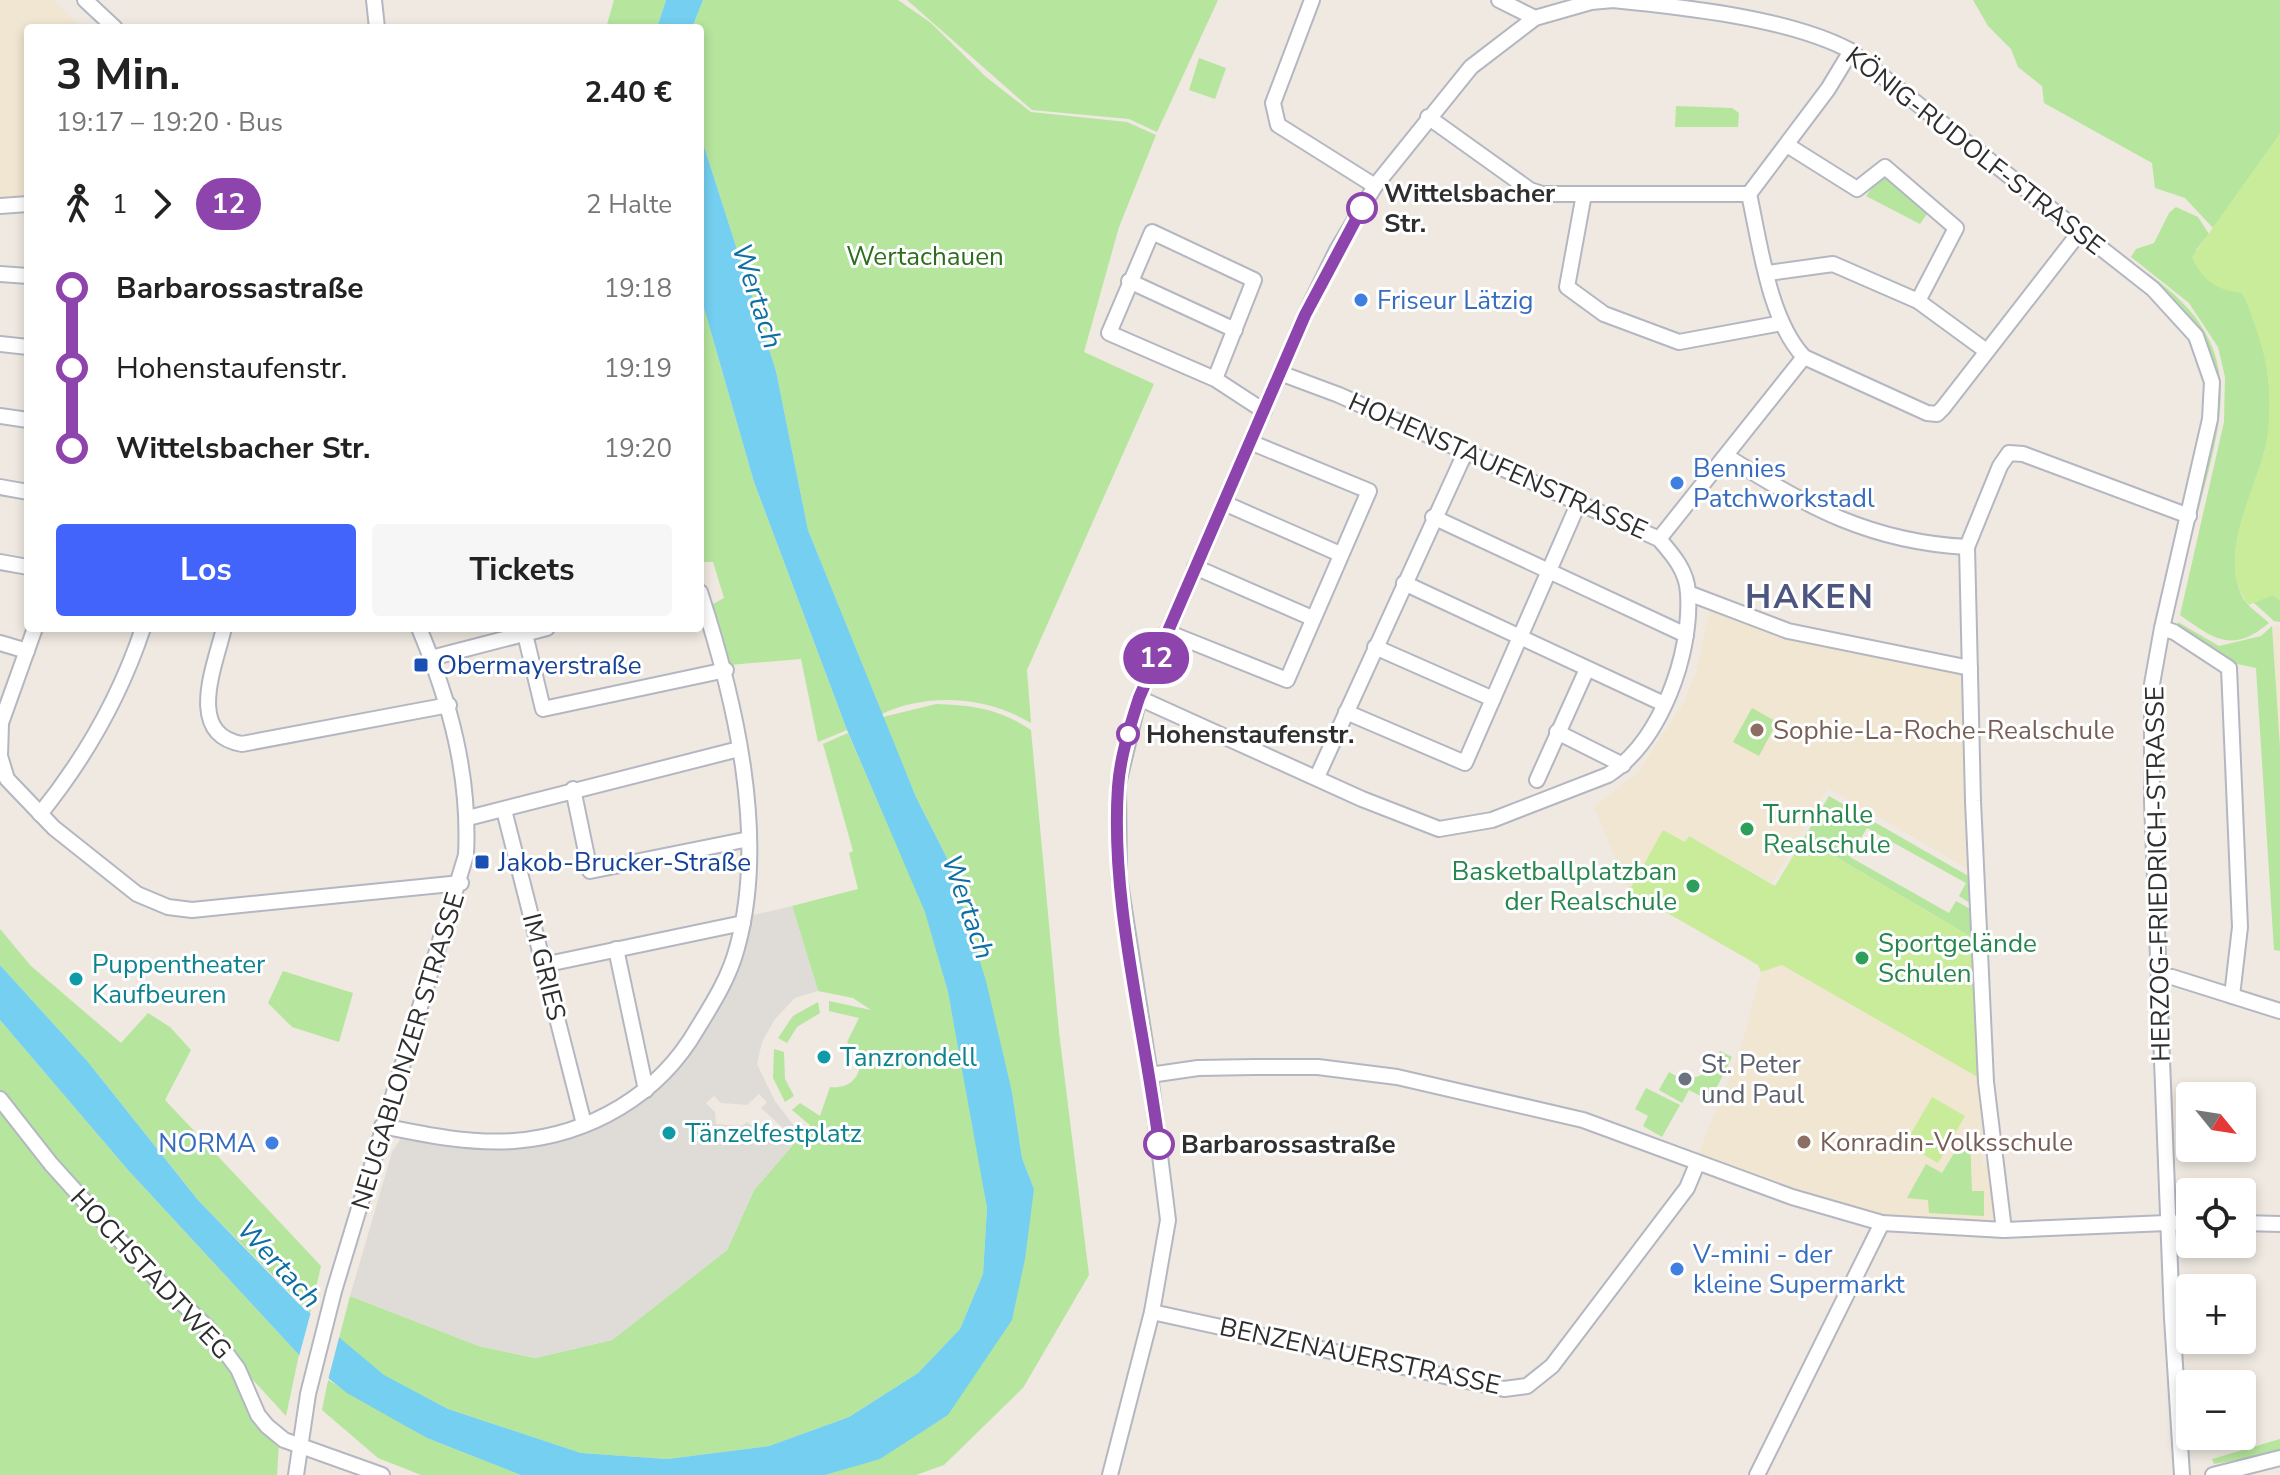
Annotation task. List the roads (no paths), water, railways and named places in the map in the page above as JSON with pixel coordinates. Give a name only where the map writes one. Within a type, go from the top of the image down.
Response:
[{"type":"street","points":[[85,0],[111,24]]},
{"type":"street","points":[[374,0],[377,24]]},
{"type":"street","points":[[1312,0],[1273,103],[1273,116],[1278,125],[1375,186]]},
{"type":"street","points":[[1499,0],[1535,18]]},
{"type":"street","name":"KÖNIG-RUDOLF-STRASSE","points":[[1110,1475],[1152,1312],[1168,1220],[1150,1075],[1119,877],[1117,827],[1120,773],[1139,698],[1331,262],[1375,186],[1471,67],[1535,18],[1591,2],[1613,0],[1788,26],[1820,35],[1851,51],[1893,81],[2079,233],[2153,289],[2196,336],[2212,382],[2210,419],[2189,516]]},
{"type":"street","points":[[1749,194],[1787,145],[1851,51]]},
{"type":"street","points":[[1428,117],[1530,190],[1584,194],[1749,194]]},
{"type":"street","points":[[1787,145],[1857,189],[1885,167],[1956,228],[1918,301]]},
{"type":"street","points":[[1584,194],[1567,287],[1594,309],[1679,342],[1782,323]]},
{"type":"street","points":[[1749,194],[1782,323],[1804,357],[1927,413],[1937,414],[2079,233]]},
{"type":"street","points":[[0,206],[24,204]]},
{"type":"street","points":[[1215,379],[1254,280],[1152,232],[1109,333],[1215,379],[1264,411]]},
{"type":"street","points":[[1768,273],[1833,264],[1918,301],[1985,350]]},
{"type":"street","points":[[1129,281],[1235,330]]},
{"type":"street","points":[[0,344],[24,347]]},
{"type":"street","points":[[1659,539],[1728,457],[1804,357]]},
{"type":"street","name":"HOHENSTAUFENSTRASSE","points":[[1139,698],[1439,829],[1492,820],[1584,787],[1623,765],[1644,741],[1664,704],[1686,635],[1688,593],[1679,563],[1659,539],[1339,395],[1280,373]]},
{"type":"street","points":[[0,416],[24,419]]},
{"type":"street","points":[[1167,632],[1287,680],[1369,491],[1250,442]]},
{"type":"street","points":[[1317,777],[1433,517],[1465,453]]},
{"type":"street","points":[[2004,1230],[1986,1082],[1967,547],[2000,466],[2009,453],[2023,454],[2189,516]]},
{"type":"street","points":[[1728,457],[1801,503],[1841,522],[1902,540],[1967,547]]},
{"type":"street","points":[[0,487],[24,491]]},
{"type":"street","points":[[1346,712],[1465,763],[1579,502]]},
{"type":"street","points":[[1224,503],[1340,554]]},
{"type":"street","name":"HERZOG-FRIEDRICH-STRASSE","points":[[2182,1475],[2152,783],[2152,684],[2189,516]]},
{"type":"street","points":[[1433,517],[1686,635]]},
{"type":"street","points":[[0,562],[24,566]]},
{"type":"street","points":[[1195,567],[1312,618]]},
{"type":"street","points":[[1404,583],[1664,704]]},
{"type":"street","points":[[1688,593],[1788,631],[1970,668]]},
{"type":"street","points":[[382,1126],[449,1140],[483,1141],[554,1135],[610,1114],[646,1090],[688,1046],[729,971],[743,923],[749,839],[726,670],[704,604]]},
{"type":"street","points":[[2162,628],[2229,668],[2240,927],[2232,996]]},
{"type":"street","points":[[34,632],[0,723],[0,756],[7,779],[90,859],[137,894],[168,907],[192,910],[461,883]]},
{"type":"street","points":[[40,814],[85,753],[114,703],[141,632]]},
{"type":"street","points":[[223,632],[206,701],[216,734],[226,741],[242,744],[449,705]]},
{"type":"street","name":"NEUGABLONZER STRASSE","points":[[296,1475],[308,1394],[334,1291],[382,1126],[461,883],[468,818],[463,768],[449,705],[421,632]]},
{"type":"street","points":[[431,658],[532,632]]},
{"type":"street","points":[[525,634],[543,709],[726,670]]},
{"type":"street","points":[[0,643],[27,651]]},
{"type":"street","points":[[1375,647],[1493,699]]},
{"type":"street","points":[[1537,780],[1587,669]]},
{"type":"street","points":[[1557,732],[1623,765]]},
{"type":"street","points":[[468,818],[739,749]]},
{"type":"street","points":[[573,789],[590,871],[749,839]]},
{"type":"street","name":"IM GRIES","points":[[504,810],[584,1124]]},
{"type":"street","points":[[543,965],[743,923]]},
{"type":"street","points":[[616,949],[646,1090]]},
{"type":"street","points":[[2161,977],[2172,977],[2280,1011]]},
{"type":"street","points":[[1150,1075],[1198,1068],[1292,1067],[1397,1077],[1553,1111],[1697,1164],[1882,1223],[2004,1230],[2176,1222]]},
{"type":"street","name":"HOCHSTADTWEG","points":[[0,1099],[51,1164],[143,1266],[207,1327],[238,1369],[258,1415],[267,1426],[279,1437],[382,1475]]},
{"type":"street","name":"BENZENAUERSTRASSE","points":[[1152,1312],[1504,1389],[1527,1386],[1552,1366],[1687,1188],[1697,1164]]},
{"type":"street","points":[[1757,1475],[1882,1223]]},
{"type":"street","points":[[2256,1223],[2280,1224]]},
{"type":"street","points":[[2213,1475],[2280,1458]]},
{"type":"water","points":[[666,0],[703,0],[694,24],[658,24]]},
{"type":"water","points":[[704,146],[776,371],[808,530],[916,797],[949,862],[986,981],[1012,1092],[1022,1158],[1034,1189],[1025,1259],[1012,1320],[948,1415],[880,1459],[825,1475],[521,1475],[427,1438],[347,1393],[299,1355],[128,1170],[0,1020],[0,965],[88,1062],[198,1200],[298,1303],[384,1375],[448,1409],[581,1453],[667,1459],[769,1446],[849,1417],[918,1373],[960,1329],[983,1274],[987,1208],[948,992],[925,912],[847,730],[754,482],[704,308]]},
{"type":"place","name":"Wittelsbacher Str.","points":[[1362,208]]},
{"type":"place","name":"Friseur Lätzig","points":[[1361,300]]},
{"type":"place","name":"Bennies Patchworkstadl","points":[[1677,483]]},
{"type":"place","name":"Obermayerstraße","points":[[421,665]]},
{"type":"place","name":"Sophie-La-Roche-Realschule","points":[[1757,730]]},
{"type":"place","name":"Hohenstaufenstr.","points":[[1128,734]]},
{"type":"place","name":"Turnhalle Realschule","points":[[1747,829]]},
{"type":"place","name":"Jakob-Brucker-Straße","points":[[482,862]]},
{"type":"place","name":"Basketballplatzban der Realschule","points":[[1693,886]]},
{"type":"place","name":"Sportgelände Schulen","points":[[1862,958]]},
{"type":"place","name":"Puppentheater Kaufbeuren","points":[[76,979]]},
{"type":"place","name":"Tanzrondell","points":[[824,1057]]},
{"type":"place","name":"St. Peter und Paul","points":[[1685,1079]]},
{"type":"place","name":"Tänzelfestplatz","points":[[669,1133]]},
{"type":"place","name":"Konradin-Volksschule","points":[[1804,1142]]},
{"type":"place","name":"NORMA","points":[[272,1143]]},
{"type":"place","name":"Barbarossastraße","points":[[1159,1144]]},
{"type":"place","name":"V-mini - der kleine Supermarkt","points":[[1677,1269]]},
{"type":"district","name":"HAKEN","points":[[1810,597]]},
{"type":"park label","name":"Wertachauen","points":[[925,256]]},
{"type":"water label","name":"Wertach","points":[[757,296]]},
{"type":"water label","name":"Wertach","points":[[968,907]]},
{"type":"water label","name":"Wertach","points":[[279,1264]]}]
